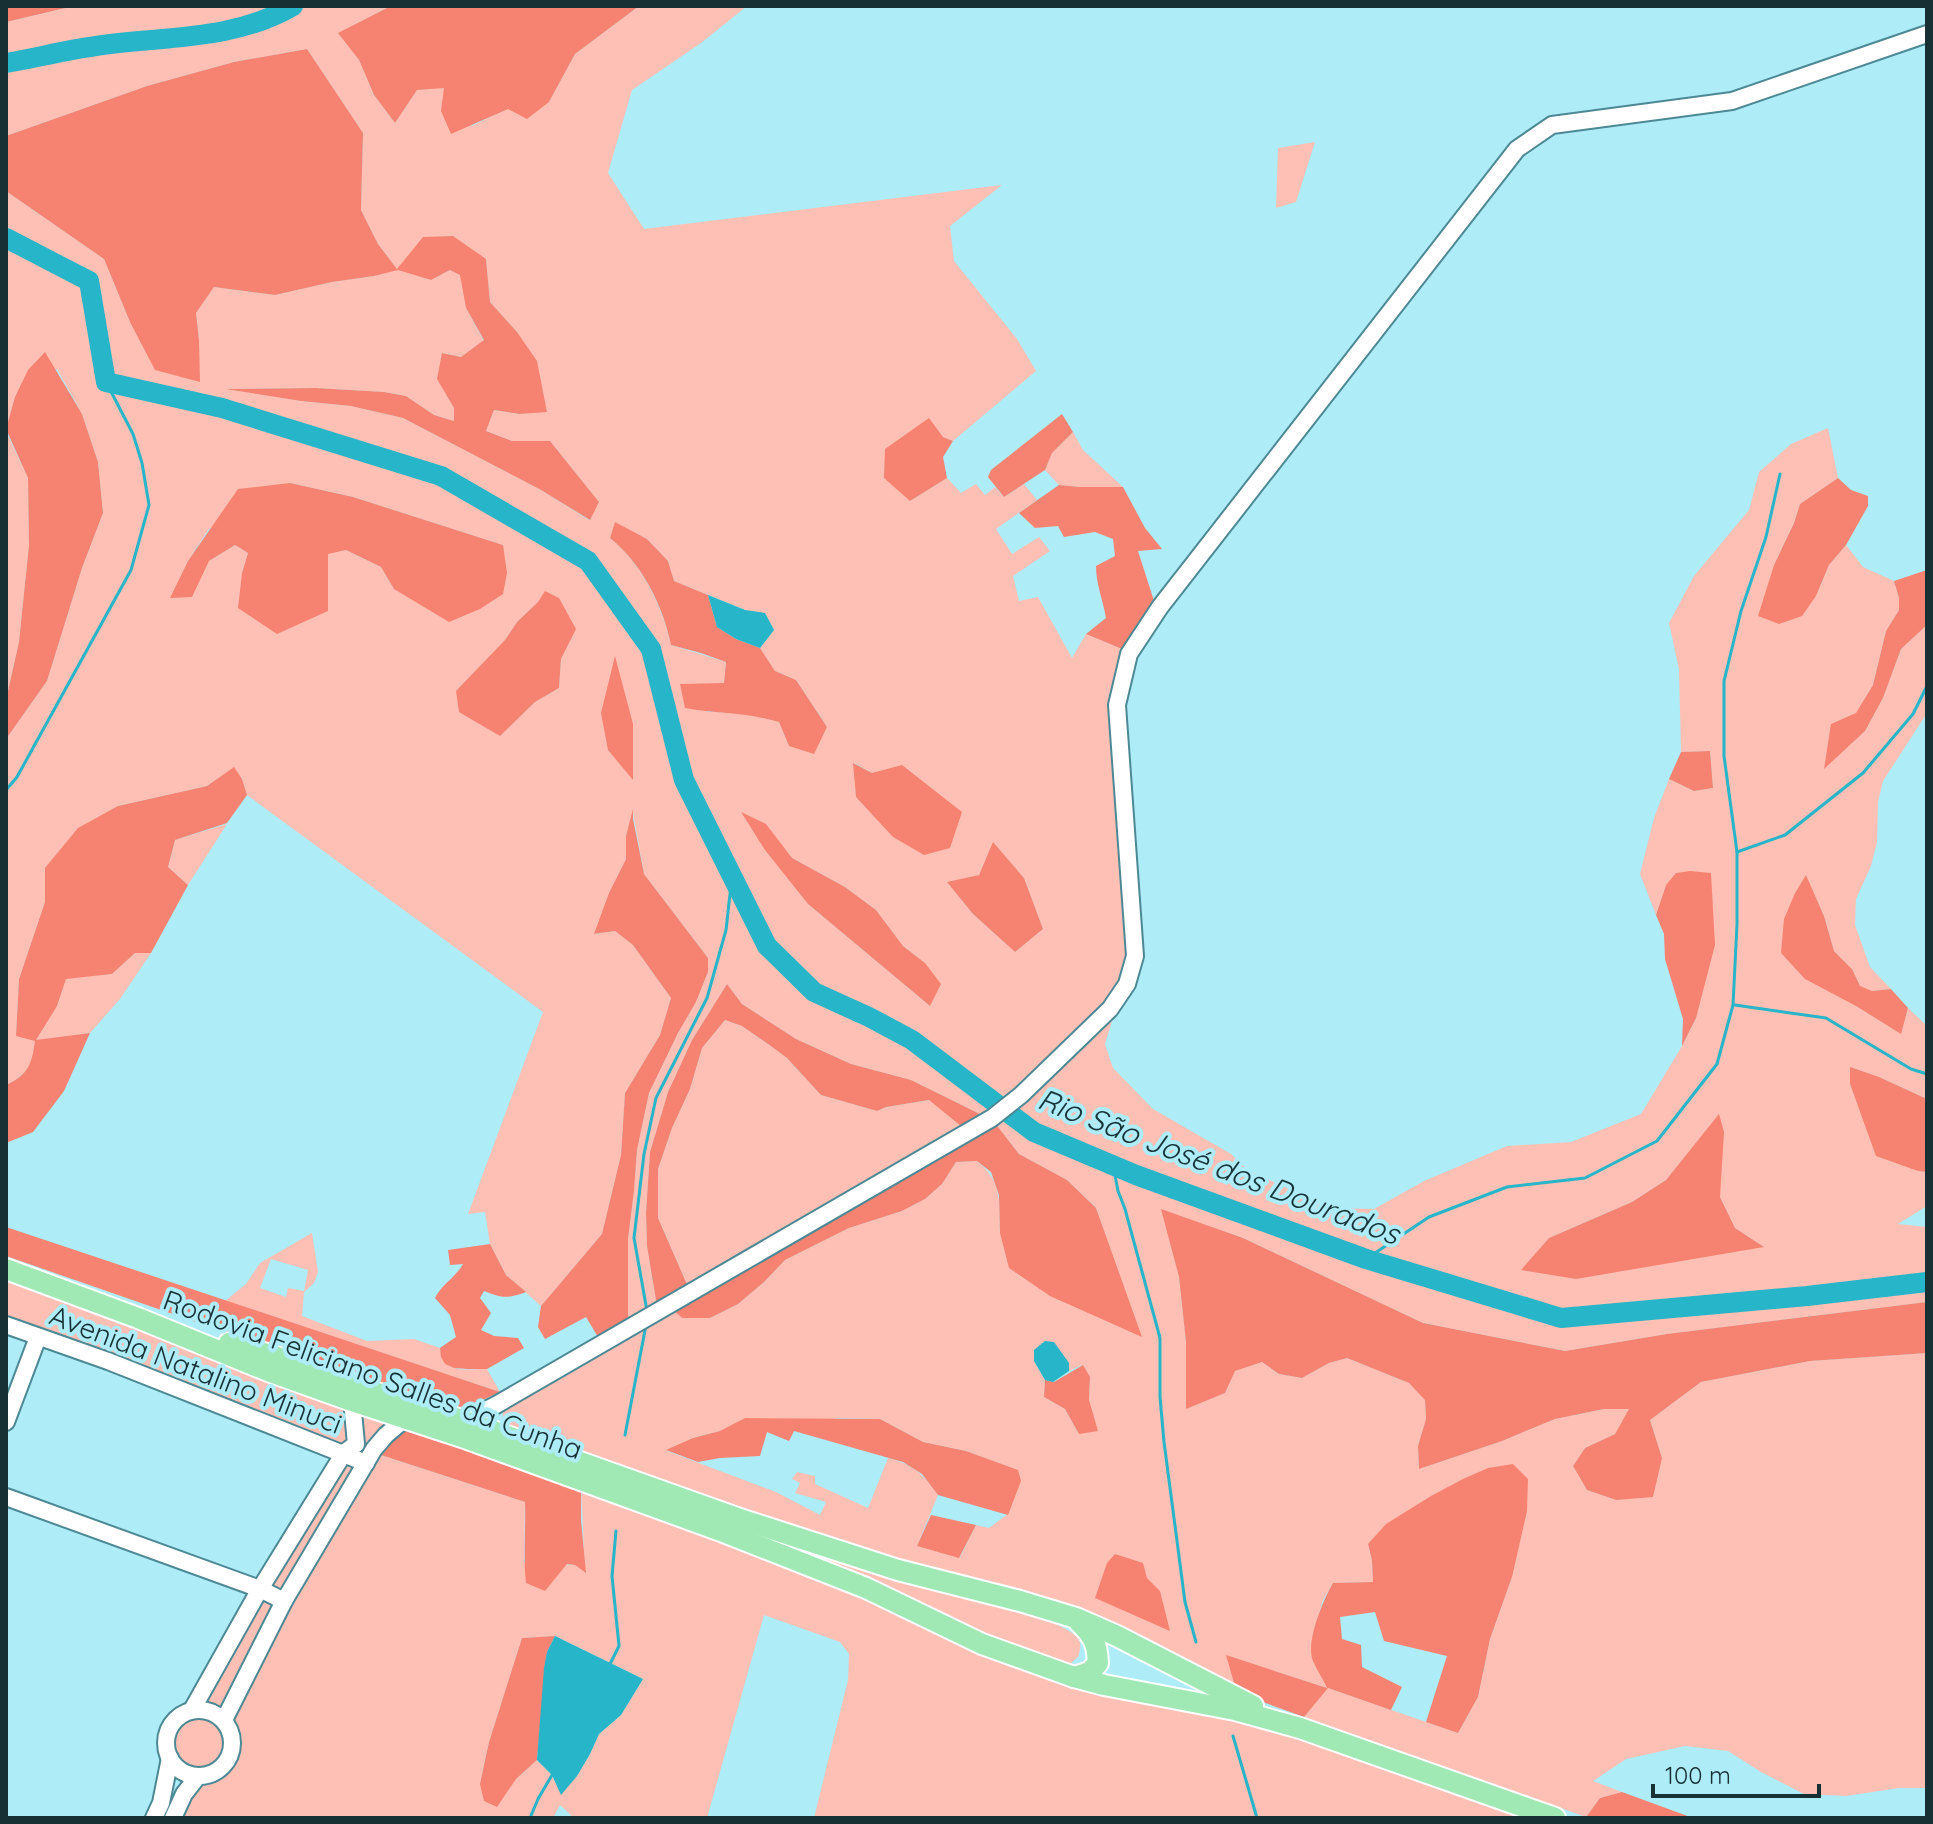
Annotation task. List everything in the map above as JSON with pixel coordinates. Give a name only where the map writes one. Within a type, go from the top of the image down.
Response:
[{"type":"main road","points":[[6,1269],[138,1318]]},
{"type":"main road","name":"Rodovia Feliciano Salles da Cunha","points":[[138,1318],[268,1371],[721,1531],[866,1588],[982,1644],[1074,1677],[1235,1710],[1300,1728],[1555,1818]]},
{"type":"main road","name":"Rodovia Feliciano Salles da Cunha","points":[[138,1318],[274,1356],[869,1561],[1076,1618],[1300,1728]]},
{"type":"main road","points":[[1074,1677],[1090,1672],[1098,1663],[1093,1636],[1076,1618]]},
{"type":"street","points":[[459,1419],[496,1405],[992,1118],[1021,1095],[1110,1009],[1127,984],[1135,956],[1117,705],[1129,654],[1160,607],[1517,149],[1552,125],[1732,101],[1927,34]]},
{"type":"street","name":"Avenida Natalino Minuci","points":[[6,1325],[123,1367],[366,1463]]},
{"type":"street","points":[[6,1422],[38,1337]]},
{"type":"street","points":[[192,1710],[260,1589],[344,1453],[356,1444],[352,1401]]},
{"type":"street","points":[[496,1405],[496,1422],[505,1435]]},
{"type":"street","points":[[224,1720],[284,1601],[374,1449],[405,1419]]},
{"type":"street","points":[[6,1497],[260,1589],[284,1601]]},
{"type":"street","points":[[154,1818],[161,1803],[170,1758],[166,1741],[171,1724],[192,1710],[209,1711],[224,1720],[232,1735],[231,1753],[222,1767],[206,1775],[198,1776],[181,1770],[170,1758]]},
{"type":"street","points":[[173,1818],[184,1794],[198,1776]]},
{"type":"shaded area","points":[[6,6],[74,6],[6,22]]},
{"type":"shaded area","points":[[74,6],[391,6],[339,33],[359,60],[374,95],[395,123],[417,90],[444,87],[472,126],[508,108],[549,102],[575,54],[639,6],[747,6],[701,43],[632,90],[608,173],[644,229],[1002,185],[950,226],[954,261],[1017,339],[1036,371],[953,441],[943,437],[910,501],[947,478],[961,493],[976,484],[985,495],[995,487],[1004,497],[1024,484],[1037,500],[996,529],[1012,554],[1039,537],[1050,551],[1013,576],[1019,601],[1038,597],[1072,658],[1086,634],[1122,649],[1109,703],[1128,955],[1106,1005],[984,1116],[911,1080],[851,1064],[796,1039],[742,1004],[727,984],[692,1040],[668,1092],[650,1152],[647,1246],[657,1306],[628,1322],[628,1239],[637,1150],[649,1093],[708,972],[708,958],[644,874],[633,813],[626,836],[626,859],[595,934],[615,931],[633,945],[671,998],[660,1035],[625,1093],[621,1155],[602,1234],[541,1306],[506,1275],[490,1244],[485,1212],[468,1214],[543,1012],[247,795],[242,779],[233,768],[207,786],[118,806],[46,868],[45,902],[19,979],[16,1036],[57,1006],[66,978],[112,974],[135,953],[151,953],[120,999],[90,1033],[36,1041],[28,1068],[6,1085],[6,739],[47,681],[82,568],[103,513],[98,462],[82,414],[57,369],[15,397],[6,429],[6,191],[104,259],[130,322],[199,382],[196,313],[214,287],[275,295],[397,269],[378,244],[361,210],[363,133],[307,49],[234,62],[147,86],[6,136],[6,22]],"holes":[[[486,259],[490,302],[517,332],[547,411],[520,414],[494,410],[486,431],[512,441],[550,441],[599,502],[589,520],[541,490],[403,418],[351,406],[232,389],[316,388],[384,392],[406,396],[434,415],[454,421],[454,408],[438,379],[443,353],[461,357],[484,341],[466,308],[461,275],[450,270],[431,280],[398,269]],[[290,483],[353,497],[503,545],[394,589],[381,567],[346,550],[328,553],[328,611],[242,573],[248,553],[235,545],[209,561],[171,598],[188,561],[209,529]],[[615,523],[647,539],[668,561],[674,581],[745,610],[765,614],[774,630],[760,648],[775,671],[796,680],[827,727],[789,746],[779,722],[743,714],[707,712],[724,683],[726,662],[671,645],[649,586],[610,538]],[[538,602],[575,629],[561,659],[559,688],[535,702],[499,736],[505,640],[517,622]],[[854,763],[872,773],[876,817],[856,797]],[[993,843],[1024,878],[1043,929],[1015,952],[973,914],[948,883],[979,875]],[[792,858],[845,887],[876,910],[903,946],[925,963],[930,1006],[808,904]]]},
{"type":"shaded area","points":[[391,6],[639,6],[575,54],[549,102],[527,119],[508,109],[451,134],[441,111],[444,88],[417,90],[395,123],[374,95],[359,60],[338,33]]},
{"type":"shaded area","points":[[307,49],[363,133],[361,210],[378,244],[397,269],[423,237],[453,236],[486,259],[490,302],[517,332],[537,361],[547,412],[520,414],[494,410],[486,431],[512,441],[550,441],[599,502],[590,520],[541,490],[403,418],[351,406],[226,389],[316,388],[384,392],[406,396],[434,415],[454,421],[454,408],[437,379],[442,353],[461,357],[484,340],[466,308],[460,275],[450,270],[431,280],[398,270],[275,295],[214,287],[196,313],[200,382],[155,370],[130,322],[104,259],[6,191],[6,136],[147,86],[234,62]]},
{"type":"shaded area","points":[[1315,142],[1296,202],[1276,208],[1278,148]]},
{"type":"shaded area","points":[[45,352],[82,414],[98,462],[103,513],[82,568],[47,681],[6,739],[6,700],[19,642],[29,545],[28,478],[6,429],[15,397],[28,370]]},
{"type":"shaded area","points":[[1062,414],[1073,432],[1052,453],[1045,470],[1004,497],[988,477],[991,470]]},
{"type":"shaded area","points":[[929,418],[943,437],[953,441],[943,457],[947,478],[910,501],[884,478],[885,449]]},
{"type":"shaded area","points":[[1828,428],[1838,478],[1800,504],[1774,565],[1816,596],[1829,565],[1846,545],[1863,567],[1894,581],[1899,598],[1899,610],[1886,631],[1873,685],[1824,768],[1865,731],[1883,698],[1901,649],[1927,625],[1927,713],[1883,781],[1878,802],[1877,842],[1871,866],[1856,899],[1855,925],[1870,967],[1891,989],[1872,991],[1860,987],[1852,969],[1834,951],[1824,916],[1806,876],[1795,893],[1856,1006],[1900,1033],[1908,1008],[1927,1026],[1927,1099],[1879,1077],[1850,1084],[1862,1116],[1918,1171],[1927,1172],[1927,1206],[1898,1224],[1927,1227],[1927,1302],[1667,1334],[1565,1351],[1423,1323],[1243,1238],[1162,1210],[1179,1277],[1186,1342],[1186,1408],[1225,1393],[1234,1371],[1262,1362],[1279,1374],[1302,1378],[1329,1363],[1347,1358],[1409,1383],[1425,1399],[1426,1419],[1418,1446],[1419,1469],[1555,1419],[1604,1409],[1630,1409],[1615,1434],[1585,1448],[1573,1466],[1587,1490],[1616,1500],[1662,1458],[1650,1420],[1701,1382],[1810,1361],[1927,1353],[1927,1788],[1899,1788],[1846,1796],[1804,1794],[1728,1751],[1685,1746],[1626,1759],[1593,1781],[1622,1792],[1600,1798],[1586,1817],[1304,1717],[1327,1688],[1227,1656],[1236,1690],[1073,1608],[1020,1590],[899,1560],[739,1511],[509,1429],[502,1419],[504,1409],[673,1310],[682,1318],[710,1318],[738,1304],[785,1260],[849,1228],[902,1211],[925,1199],[942,1184],[956,1162],[977,1161],[991,1177],[998,1193],[1000,1233],[1141,1336],[1096,1208],[1067,1180],[1019,1154],[995,1123],[1115,1011],[1105,1044],[1113,1068],[1153,1109],[1231,1154],[1248,1170],[1330,1208],[1374,1209],[1424,1181],[1507,1146],[1571,1142],[1641,1114],[1696,1018],[1666,885],[1656,915],[1640,874],[1654,818],[1669,779],[1694,791],[1713,788],[1710,751],[1681,752],[1679,669],[1669,623],[1694,576],[1749,510],[1759,472],[1791,444]],"holes":[[[1719,1115],[1720,1197],[1735,1228],[1762,1246],[1522,1270],[1549,1238],[1632,1202],[1666,1180]],[[1034,1361],[1069,1363],[1069,1371],[1082,1365],[1090,1377],[1089,1400],[1079,1434],[1065,1409],[1044,1397],[1045,1380]],[[841,1418],[880,1419],[923,1442],[966,1451],[1017,1470],[1008,1514],[989,1528],[976,1525],[960,1557],[917,1546],[938,1495],[917,1471],[897,1461],[888,1458],[868,1508],[815,1484],[815,1476],[797,1472],[792,1479],[800,1483],[795,1493],[826,1502],[820,1515],[776,1492],[667,1451],[693,1438],[720,1431]],[[1368,1544],[1512,1577],[1490,1639],[1478,1697],[1458,1733],[1328,1688],[1314,1630],[1323,1600],[1333,1583],[1373,1582]]]},
{"type":"shaded area","points":[[6,431],[28,478],[29,545],[19,642],[6,700]]},
{"type":"shaded area","points":[[1073,432],[1083,450],[1123,487],[1059,485],[1045,470],[1052,453]]},
{"type":"shaded area","points":[[1838,478],[1851,490],[1868,496],[1868,506],[1846,545],[1829,565],[1816,596],[1802,616],[1779,624],[1758,616],[1774,565],[1800,504]]},
{"type":"shaded area","points":[[290,483],[353,497],[503,545],[507,573],[503,594],[480,609],[449,622],[394,589],[381,567],[346,550],[328,554],[328,611],[277,634],[238,608],[248,553],[235,545],[209,561],[192,597],[170,598],[188,561],[238,489]]},
{"type":"shaded area","points":[[1059,485],[1123,487],[1145,528],[1162,549],[1138,551],[1155,604],[1122,649],[1086,634],[1106,618],[1096,566],[1115,556],[1113,539],[1095,532],[1064,537],[1058,526],[1035,528],[1019,513]]},
{"type":"shaded area","points":[[615,522],[647,539],[668,561],[674,581],[708,595],[717,627],[736,639],[760,648],[775,671],[796,680],[827,727],[814,754],[789,746],[779,722],[685,708],[680,684],[724,683],[726,662],[671,645],[663,615],[650,586],[632,560],[610,538]]},
{"type":"shaded area","points":[[1927,570],[1927,625],[1901,649],[1883,698],[1865,731],[1824,769],[1831,724],[1856,713],[1873,685],[1886,631],[1899,610],[1894,581]]},
{"type":"shaded area","points":[[545,591],[559,598],[576,629],[561,659],[559,688],[535,702],[500,736],[459,712],[456,691],[505,640]]},
{"type":"shaded area","points":[[615,656],[633,724],[633,780],[608,750],[601,713]]},
{"type":"shaded area","points":[[1710,751],[1713,788],[1694,791],[1669,779],[1681,752]]},
{"type":"shaded area","points":[[853,763],[872,773],[902,765],[962,812],[950,848],[924,855],[893,837],[856,797]]},
{"type":"shaded area","points":[[234,767],[247,795],[227,823],[175,840],[168,867],[188,885],[151,953],[135,953],[112,974],[66,979],[57,1006],[36,1040],[90,1033],[64,1091],[33,1132],[6,1143],[6,1085],[28,1068],[35,1041],[16,1036],[19,979],[45,902],[45,868],[78,828],[118,806],[207,786]]},
{"type":"shaded area","points":[[633,809],[644,874],[708,958],[708,972],[649,1093],[637,1150],[628,1239],[628,1322],[598,1337],[586,1317],[545,1339],[538,1327],[541,1306],[602,1234],[621,1155],[625,1093],[660,1035],[671,998],[633,945],[615,931],[594,934],[626,859],[626,836]]},
{"type":"shaded area","points":[[741,812],[766,824],[792,858],[845,887],[876,910],[903,946],[925,963],[941,984],[930,1006],[808,904],[765,850]]},
{"type":"shaded area","points":[[227,824],[188,885],[168,867],[175,840]]},
{"type":"shaded area","points":[[993,842],[1024,878],[1043,929],[1015,952],[973,914],[947,882],[979,875]]},
{"type":"shaded area","points":[[1676,873],[1711,873],[1715,945],[1696,1018],[1682,1046],[1683,1019],[1665,959],[1664,934],[1656,915],[1666,885]]},
{"type":"shaded area","points":[[1806,875],[1824,916],[1834,951],[1852,969],[1860,986],[1872,991],[1891,989],[1908,1008],[1901,1034],[1805,979],[1781,953],[1784,919]]},
{"type":"shaded area","points":[[727,984],[742,1004],[796,1039],[851,1064],[911,1080],[984,1116],[962,1127],[929,1100],[877,1111],[821,1095],[787,1058],[742,1026],[725,1020],[702,1048],[690,1089],[658,1169],[658,1218],[689,1289],[657,1306],[647,1246],[650,1152],[668,1092],[692,1040]]},
{"type":"shaded area","points":[[725,1020],[742,1026],[787,1058],[821,1095],[877,1111],[930,1100],[962,1127],[689,1289],[658,1218],[658,1169],[690,1089],[702,1048]]},
{"type":"shaded area","points":[[1850,1067],[1927,1099],[1927,1172],[1876,1156],[1850,1084]]},
{"type":"shaded area","points":[[1719,1114],[1724,1132],[1720,1197],[1735,1228],[1764,1247],[1576,1279],[1521,1270],[1549,1238],[1632,1202],[1666,1180]]},
{"type":"shaded area","points":[[995,1123],[1019,1154],[1067,1180],[1096,1208],[1142,1337],[1050,1296],[1009,1268],[1000,1233],[999,1195],[991,1172],[977,1161],[956,1162],[942,1184],[925,1199],[902,1211],[849,1228],[785,1260],[738,1304],[710,1318],[682,1318],[673,1310]]},
{"type":"shaded area","points":[[1161,1209],[1243,1238],[1423,1323],[1565,1351],[1667,1334],[1927,1302],[1927,1353],[1810,1361],[1701,1382],[1650,1420],[1662,1458],[1653,1497],[1616,1500],[1587,1490],[1573,1466],[1585,1448],[1615,1434],[1629,1409],[1604,1409],[1555,1419],[1419,1469],[1418,1446],[1426,1419],[1425,1400],[1409,1383],[1347,1358],[1329,1363],[1302,1378],[1279,1374],[1262,1362],[1235,1371],[1225,1393],[1186,1409],[1186,1342],[1179,1277]]},
{"type":"shaded area","points":[[6,1227],[500,1392],[474,1404],[452,1409],[6,1256]]},
{"type":"shaded area","points":[[312,1233],[318,1272],[314,1283],[304,1292],[302,1316],[367,1341],[414,1339],[440,1348],[442,1357],[451,1367],[487,1369],[500,1392],[225,1301],[246,1284],[260,1263]],"holes":[[[271,1259],[308,1270],[304,1291],[288,1288],[286,1297],[260,1288]]]},
{"type":"shaded area","points":[[490,1244],[506,1275],[526,1292],[505,1297],[484,1291],[480,1298],[491,1313],[481,1330],[494,1336],[518,1338],[524,1348],[487,1369],[454,1368],[445,1364],[440,1348],[456,1337],[450,1315],[435,1298],[463,1264],[450,1265],[448,1250]]},
{"type":"shaded area","points":[[6,1280],[348,1408],[352,1433],[343,1449],[6,1317]]},
{"type":"shaded area","points":[[280,1364],[1015,1606],[1058,1625],[1078,1638],[1078,1657],[1071,1663],[1040,1659]]},
{"type":"shaded area","points":[[1083,1365],[1090,1377],[1089,1400],[1098,1431],[1079,1434],[1065,1409],[1044,1397],[1045,1380],[1054,1382]]},
{"type":"shaded area","points":[[355,1409],[396,1422],[367,1460],[350,1454]]},
{"type":"shaded area","points":[[745,1418],[880,1419],[923,1442],[966,1451],[1018,1470],[1021,1481],[1008,1515],[938,1495],[922,1474],[903,1462],[794,1431],[789,1441],[767,1432],[760,1456],[698,1462],[666,1450],[720,1431]]},
{"type":"shaded area","points":[[406,1430],[415,1430],[581,1487],[586,1573],[575,1565],[567,1564],[545,1591],[526,1583],[525,1502],[381,1455],[392,1439]]},
{"type":"shaded area","points":[[381,1455],[525,1502],[524,1562],[575,1565],[585,1572],[581,1487],[862,1595],[977,1652],[1233,1715],[1532,1818],[814,1818],[848,1680],[849,1654],[840,1642],[764,1615],[707,1818],[572,1818],[560,1805],[553,1818],[176,1818],[199,1778],[219,1771],[231,1758],[234,1740],[227,1720],[289,1603],[371,1466]],"holes":[[[555,1636],[643,1679],[621,1715],[599,1734],[577,1776],[561,1794],[552,1775],[537,1760],[516,1779],[480,1784],[489,1742],[522,1638]]]},
{"type":"shaded area","points":[[344,1459],[360,1464],[284,1596],[265,1585]]},
{"type":"shaded area","points":[[1513,1464],[1528,1479],[1527,1511],[1512,1577],[1490,1639],[1478,1697],[1458,1733],[1426,1722],[1447,1656],[1384,1641],[1375,1612],[1340,1617],[1342,1639],[1361,1645],[1362,1667],[1402,1687],[1391,1710],[1328,1688],[1304,1717],[1236,1690],[1226,1655],[1327,1688],[1313,1662],[1311,1650],[1317,1620],[1333,1583],[1373,1582],[1368,1544],[1386,1524],[1463,1479],[1488,1468]]},
{"type":"shaded area","points":[[931,1515],[976,1525],[959,1558],[917,1546]]},
{"type":"shaded area","points":[[1115,1554],[1143,1563],[1147,1578],[1160,1591],[1170,1631],[1095,1598],[1107,1563]]},
{"type":"shaded area","points":[[260,1593],[278,1601],[219,1713],[200,1706]]},
{"type":"shaded area","points":[[555,1636],[547,1652],[537,1760],[516,1779],[497,1807],[484,1801],[480,1784],[489,1742],[522,1638]]},
{"type":"shaded area","points":[[199,1712],[210,1714],[220,1721],[227,1731],[227,1753],[220,1763],[210,1770],[199,1772],[188,1770],[178,1763],[171,1753],[169,1742],[171,1731],[178,1721],[188,1714]]},
{"type":"shaded area","points":[[1622,1792],[1693,1818],[1586,1817],[1600,1798]]},
{"type":"water","points":[[708,595],[745,610],[765,613],[774,630],[760,648],[736,639],[717,627]]},
{"type":"water","points":[[1045,1341],[1054,1342],[1069,1363],[1069,1371],[1053,1382],[1045,1380],[1034,1361],[1034,1350]]},
{"type":"water","points":[[555,1636],[643,1679],[621,1715],[599,1734],[577,1776],[561,1795],[552,1775],[537,1760],[544,1668]]},
{"type":"waterway","points":[[6,63],[96,46],[222,31],[246,26],[293,6]]},
{"type":"waterway","name":"Rio São José dos Dourados","points":[[6,238],[89,281],[106,382],[222,408],[441,476],[588,561],[651,649],[684,780],[767,946],[814,992],[912,1040],[1034,1132],[1136,1175],[1366,1259],[1561,1318],[1927,1282]]},
{"type":"waterway","points":[[6,790],[17,777],[131,570],[149,505],[142,463],[133,434],[106,382]]},
{"type":"waterway","points":[[1366,1259],[1429,1217],[1507,1187],[1585,1178],[1657,1141],[1717,1064],[1733,1005],[1737,924],[1737,852],[1724,756],[1724,681],[1741,611],[1766,537],[1780,474]]},
{"type":"waterway","points":[[1737,852],[1785,835],[1863,773],[1913,714],[1927,686]]},
{"type":"waterway","points":[[647,1311],[634,1238],[644,1154],[656,1098],[707,998],[726,930],[732,876]]},
{"type":"waterway","points":[[1735,1005],[1826,1018],[1911,1069],[1927,1074]]},
{"type":"waterway","points":[[1113,1165],[1160,1338],[1164,1442],[1185,1602],[1196,1642]]},
{"type":"waterway","points":[[625,1435],[646,1325]]},
{"type":"waterway","points":[[609,1666],[619,1646],[612,1576],[616,1531]]},
{"type":"waterway","points":[[1233,1736],[1257,1818]]},
{"type":"waterway","points":[[530,1818],[552,1775]]}]
